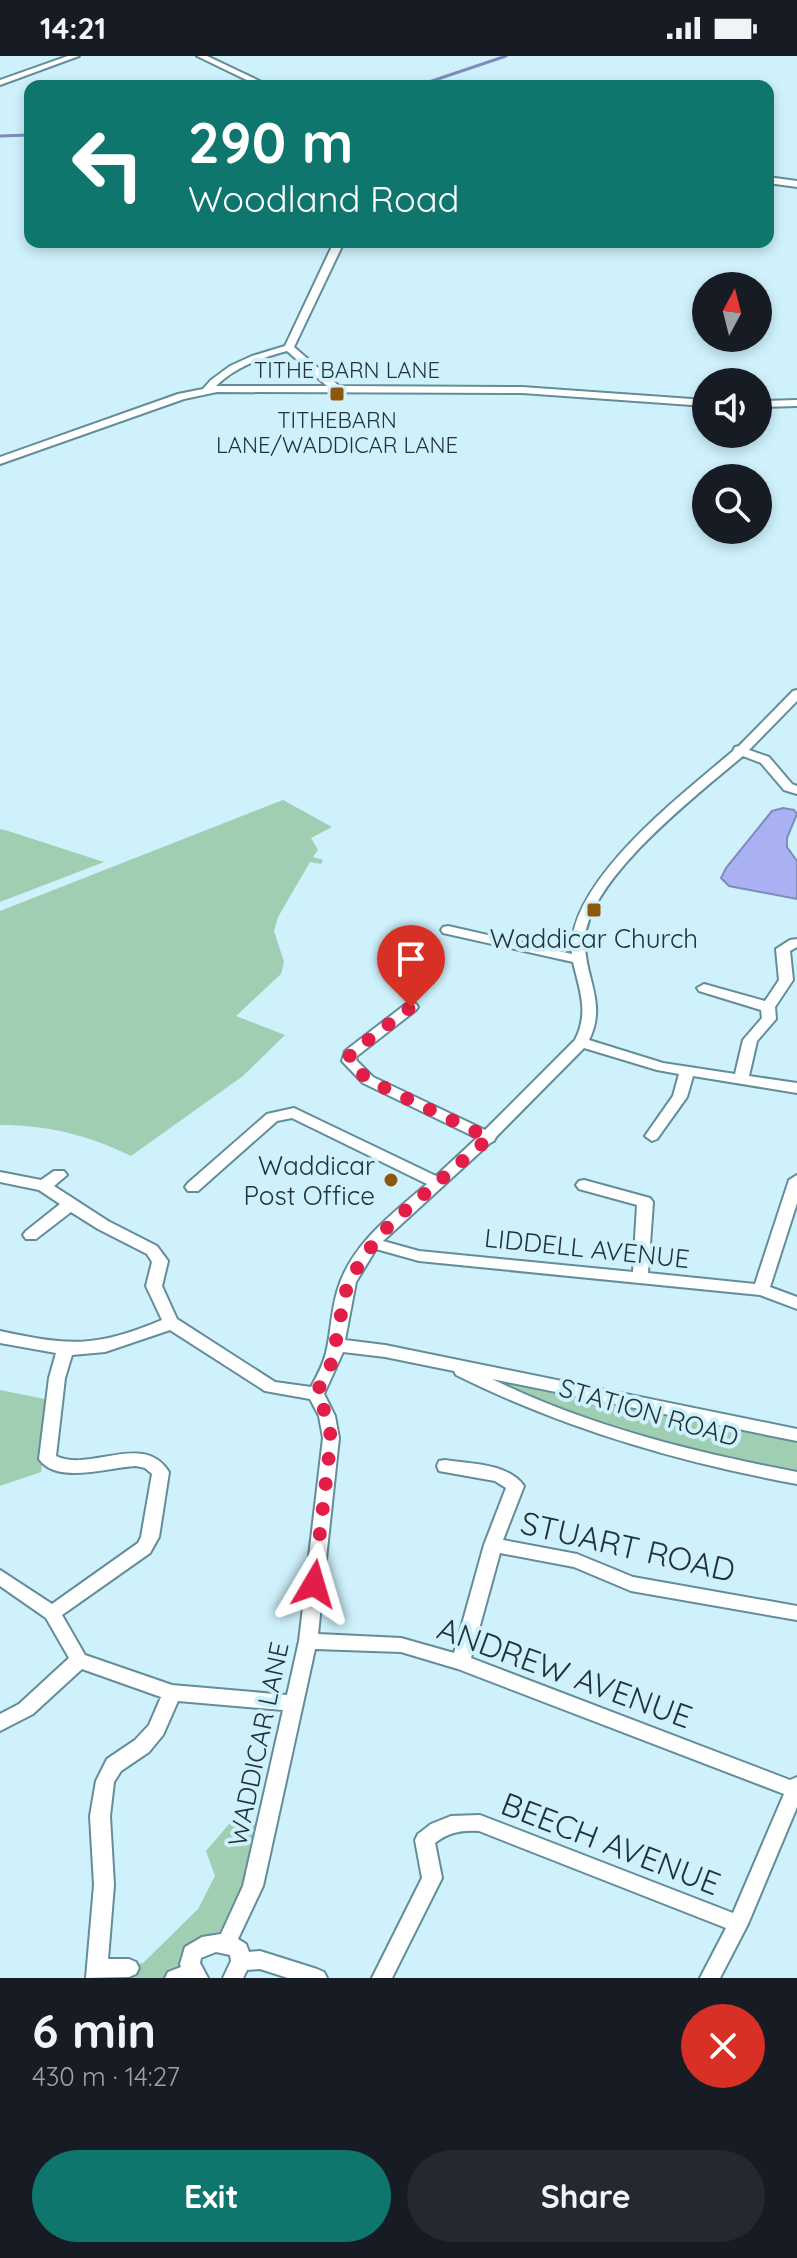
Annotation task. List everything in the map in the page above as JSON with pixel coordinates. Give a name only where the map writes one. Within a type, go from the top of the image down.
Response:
[{"type":"street","points":[[0,83],[75,56]]},
{"type":"street","points":[[201,56],[253,80]]},
{"type":"street","points":[[774,181],[797,184]]},
{"type":"street","points":[[207,390],[214,382],[255,358],[289,348],[336,248]]},
{"type":"street","points":[[289,348],[338,391]]},
{"type":"street","name":"TITHE BARN LANE","points":[[0,461],[207,390],[535,391],[692,402]]},
{"type":"street","points":[[772,404],[797,403]]},
{"type":"street","points":[[0,1177],[43,1186],[152,1250],[160,1261],[154,1286],[156,1298],[171,1323],[271,1387],[316,1394],[336,1345],[345,1293],[352,1273],[373,1243],[489,1138],[581,1042],[589,1029],[592,1007],[577,959],[577,931],[584,917],[635,843],[659,817],[739,750],[797,694]]},
{"type":"street","points":[[739,750],[765,760],[788,787],[797,790]]},
{"type":"street","points":[[448,930],[577,959]]},
{"type":"street","points":[[741,1079],[750,1040],[769,1019],[768,1007],[786,980],[783,949],[795,943]]},
{"type":"street","points":[[704,988],[768,1007]]},
{"type":"street","points":[[411,1007],[350,1054],[349,1061],[368,1080],[489,1138]]},
{"type":"street","points":[[581,1042],[632,1060],[797,1088]]},
{"type":"street","points":[[652,1136],[680,1097],[687,1071]]},
{"type":"street","points":[[193,1187],[272,1117],[294,1113],[437,1183]]},
{"type":"street","points":[[43,1186],[59,1175]]},
{"type":"street","points":[[761,1290],[797,1180]]},
{"type":"street","points":[[584,1185],[645,1202],[640,1277]]},
{"type":"street","points":[[31,1235],[71,1204]]},
{"type":"street","name":"LIDDELL AVENUE","points":[[373,1243],[419,1256],[761,1290],[797,1303]]},
{"type":"street","points":[[0,1337],[65,1352],[99,1349],[171,1323]]},
{"type":"street","name":"STATION ROAD","points":[[336,1345],[447,1364],[797,1435]]},
{"type":"street","points":[[52,1613],[144,1548],[150,1537],[161,1472],[156,1466],[143,1462],[83,1465],[52,1464],[47,1459],[57,1378],[65,1352]]},
{"type":"street","name":"STATION ROAD","points":[[447,1364],[506,1395],[601,1431],[687,1455],[797,1478]]},
{"type":"street","name":"WADDICAR LANE","points":[[227,1942],[253,1886],[308,1641],[331,1438],[327,1416],[316,1394]]},
{"type":"street","points":[[445,1466],[499,1475],[515,1486],[493,1545],[461,1662]]},
{"type":"street","name":"STUART ROAD","points":[[493,1545],[577,1561],[631,1584],[797,1613]]},
{"type":"street","points":[[0,1577],[52,1613],[79,1660],[172,1693],[293,1703]]},
{"type":"street","name":"ANDREW AVENUE","points":[[308,1641],[401,1645],[461,1662],[796,1788]]},
{"type":"street","points":[[0,1723],[26,1709],[79,1660]]},
{"type":"street","points":[[129,1968],[97,1973],[104,1885],[100,1816],[105,1781],[114,1765],[142,1746],[156,1730],[172,1693]]},
{"type":"street","points":[[710,1978],[738,1924],[796,1788]]},
{"type":"street","name":"BEECH AVENUE","points":[[382,1978],[432,1878],[425,1840],[438,1828],[460,1821],[480,1823],[738,1924]]},
{"type":"street","points":[[189,1976],[192,1957],[197,1949],[213,1941],[227,1942],[238,1952],[237,1970],[260,1960],[317,1978]]},
{"type":"green space","points":[[283,800],[332,827],[311,838],[318,850],[313,857],[323,860],[321,864],[310,862],[278,917],[274,931],[284,962],[281,974],[236,1016],[285,1035],[243,1076],[131,1156],[67,1133],[0,1125],[0,911]]},
{"type":"green space","points":[[0,829],[5,830],[104,862],[0,902]]},
{"type":"green space","points":[[460,1366],[797,1439],[797,1476],[601,1431]]},
{"type":"green space","points":[[0,1390],[50,1400],[41,1472],[0,1486]]},
{"type":"green space","points":[[230,1823],[268,1825],[227,1942],[203,1944],[174,1978],[96,1978],[97,1968],[143,1963],[198,1909],[215,1876],[206,1851]]},
{"type":"water","points":[[783,808],[794,810],[797,814],[787,838],[787,847],[797,861],[797,899],[729,886],[721,878],[726,868],[772,811]]},
{"type":"waterway","points":[[435,80],[506,56]]},
{"type":"waterway","points":[[0,136],[24,135]]},
{"type":"place","name":"TITHEBARN LANE/WADDICAR LANE","points":[[337,394]]},
{"type":"place","name":"Waddicar Church","points":[[594,910]]},
{"type":"place","name":"Waddicar Post Office","points":[[391,1180]]},
{"type":"route","points":[[314,1584],[331,1438],[327,1416],[316,1394],[332,1362],[340,1313],[352,1273],[382,1232],[489,1138],[368,1080],[355,1071],[349,1061],[350,1054],[411,1007]]}]
